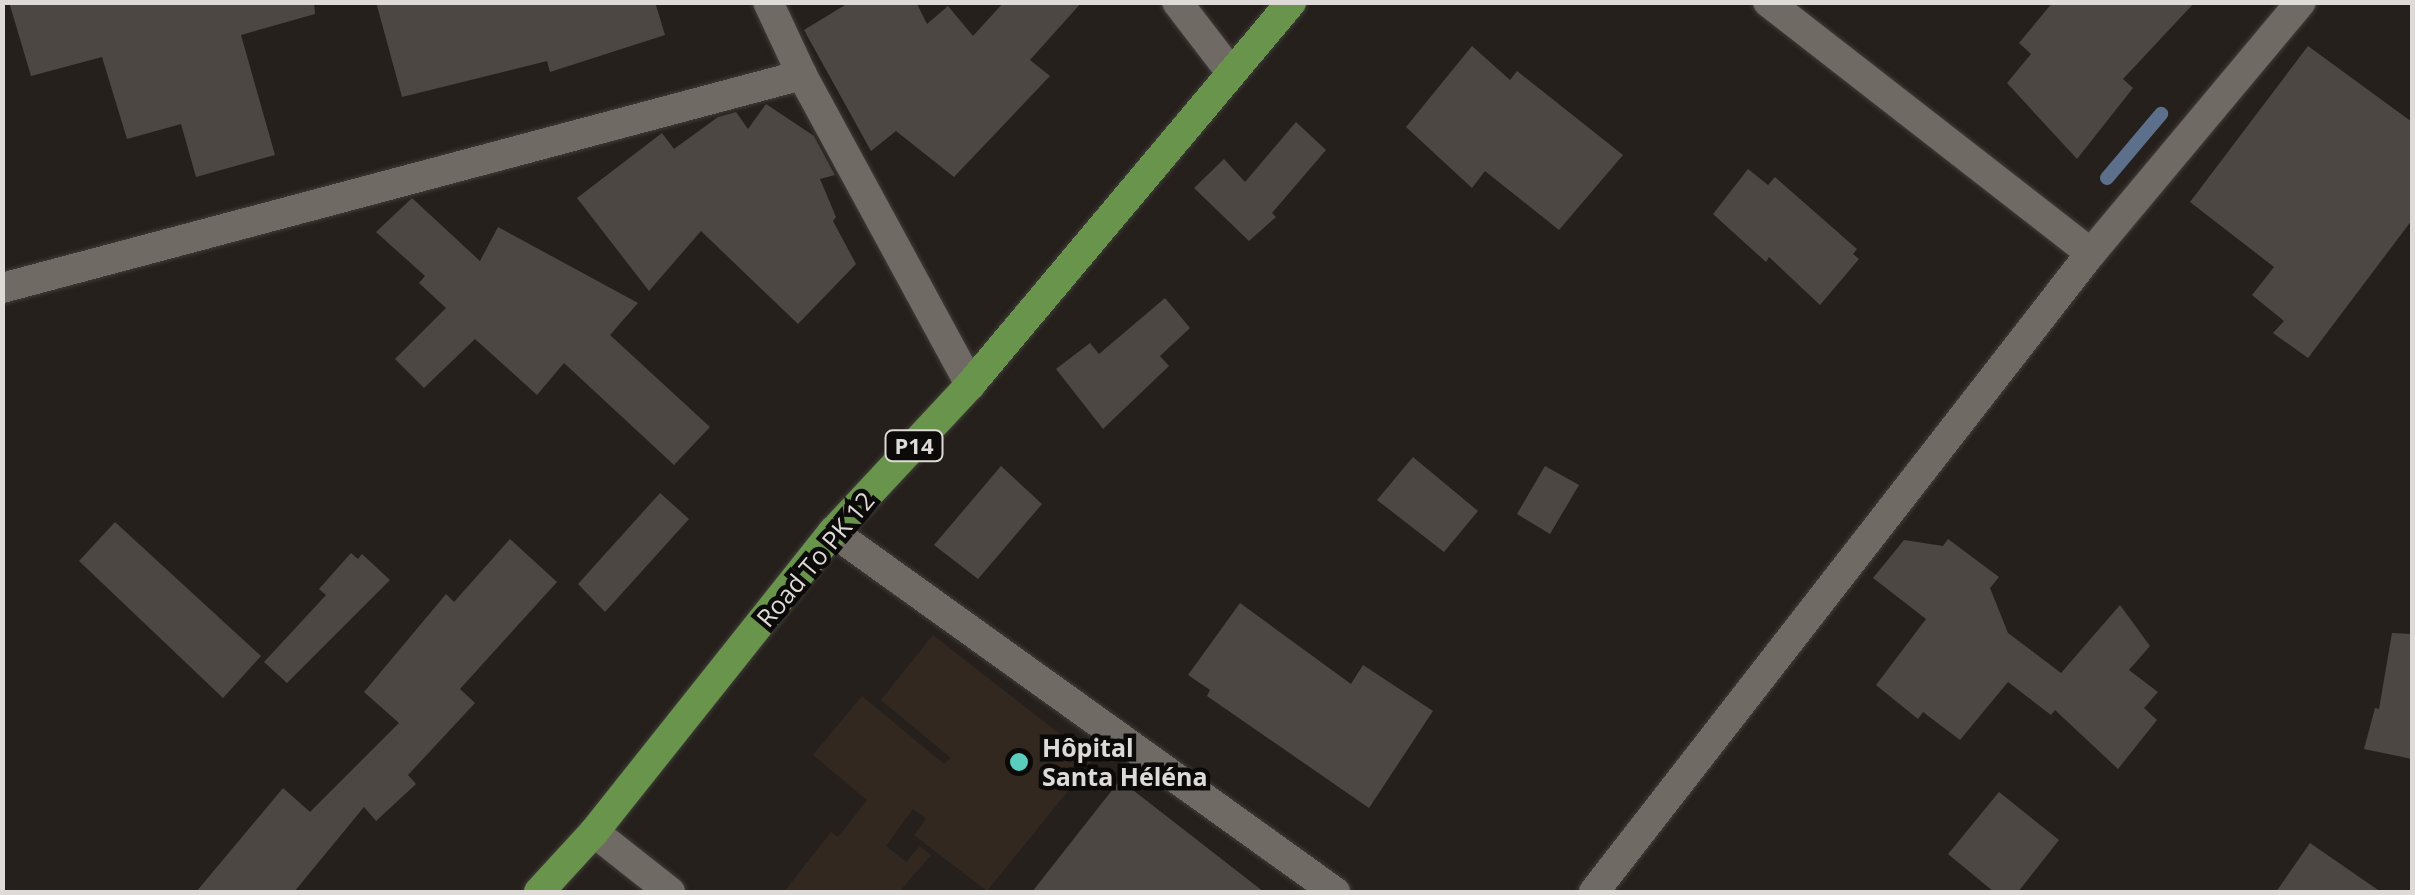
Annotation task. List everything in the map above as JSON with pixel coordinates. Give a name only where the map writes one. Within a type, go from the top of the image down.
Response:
[{"type":"main road","name":"Road To PK 12","points":[[540,892],[594,832],[833,532],[970,385],[1291,2]]},
{"type":"street","points":[[768,2],[802,75],[970,385]]},
{"type":"street","points":[[1177,2],[1230,71]]},
{"type":"street","points":[[1768,2],[2091,253]]},
{"type":"street","points":[[1594,892],[2091,253],[2301,2]]},
{"type":"street","points":[[2,288],[802,75]]},
{"type":"street","points":[[833,532],[1335,892]]},
{"type":"street","points":[[594,832],[670,892]]},
{"type":"shaded area","name":"Hôpital Santa Héléna","points":[[933,635],[1093,760],[987,891],[914,835],[926,819],[913,809],[886,846],[906,862],[920,846],[931,855],[899,892],[784,892],[831,832],[838,837],[867,800],[813,755],[862,696],[944,764],[951,758],[881,700]]},
{"type":"building","points":[[9,2],[314,2],[315,14],[241,35],[275,155],[196,177],[181,124],[127,139],[102,57],[31,76]]},
{"type":"building","points":[[376,2],[655,2],[665,35],[550,72],[547,61],[402,97]]},
{"type":"building","points":[[850,2],[916,2],[927,24],[948,6],[973,36],[1004,2],[1082,2],[1030,60],[1050,76],[954,177],[896,131],[871,151],[804,30]]},
{"type":"building","points":[[2053,2],[2195,2],[2123,79],[2133,88],[2077,159],[2007,83],[2031,54],[2019,43]]},
{"type":"building","points":[[1472,46],[1510,80],[1517,71],[1623,155],[1559,230],[1485,171],[1472,188],[1406,127]]},
{"type":"building","points":[[2308,46],[2412,122],[2412,220],[2308,358],[2273,333],[2284,321],[2252,295],[2274,267],[2190,202]]},
{"type":"building","points":[[766,104],[814,136],[835,175],[820,179],[836,217],[833,221],[856,264],[798,324],[701,231],[649,291],[577,198],[662,133],[674,149],[718,117],[736,112],[748,129]]},
{"type":"building","points":[[1296,122],[1326,150],[1272,213],[1276,217],[1249,241],[1194,188],[1224,159],[1245,182]]},
{"type":"building","points":[[1748,169],[1768,185],[1775,177],[1857,249],[1853,254],[1859,259],[1820,305],[1769,257],[1766,262],[1713,214]]},
{"type":"building","points":[[412,198],[480,261],[498,227],[638,303],[610,335],[710,427],[674,465],[564,363],[537,395],[475,339],[424,388],[395,359],[446,308],[419,283],[425,276],[376,232]]},
{"type":"building","points":[[1165,298],[1190,328],[1160,356],[1169,366],[1103,429],[1056,369],[1090,343],[1099,354]]},
{"type":"building","points":[[1413,457],[1478,511],[1444,552],[1377,500]]},
{"type":"building","points":[[1001,466],[1042,504],[978,579],[934,545]]},
{"type":"building","points":[[1545,466],[1579,485],[1550,534],[1517,514]]},
{"type":"building","points":[[660,493],[689,519],[605,612],[578,584]]},
{"type":"building","points":[[115,522],[261,656],[223,698],[79,561]]},
{"type":"building","points":[[510,539],[557,582],[460,689],[475,703],[408,775],[416,784],[376,821],[364,807],[294,892],[196,892],[283,788],[310,812],[399,723],[364,692],[446,594],[454,602]]},
{"type":"building","points":[[1948,539],[1999,577],[1990,588],[2008,633],[2061,673],[2120,605],[2150,646],[2129,670],[2158,692],[2144,708],[2157,720],[2118,769],[2055,710],[2051,715],[2008,682],[1960,740],[1923,712],[1918,719],[1876,685],[1926,619],[1873,578],[1904,540],[1943,546]]},
{"type":"building","points":[[351,553],[358,559],[362,554],[390,580],[287,683],[264,662],[326,595],[319,589]]},
{"type":"building","points":[[1240,603],[1351,684],[1363,665],[1433,711],[1369,808],[1207,696],[1210,690],[1188,675]]},
{"type":"building","points":[[2392,633],[2412,634],[2412,759],[2364,749],[2375,708],[2379,709]]},
{"type":"building","points":[[1120,780],[1264,892],[1032,892]]},
{"type":"building","points":[[1999,792],[2059,840],[2018,892],[1994,892],[1948,854]]},
{"type":"building","points":[[2310,843],[2381,892],[2276,892]]},
{"type":"waterway","points":[[2107,178],[2161,114]]},
{"type":"place","name":"Hôpital Santa Héléna","points":[[1019,762]]}]
